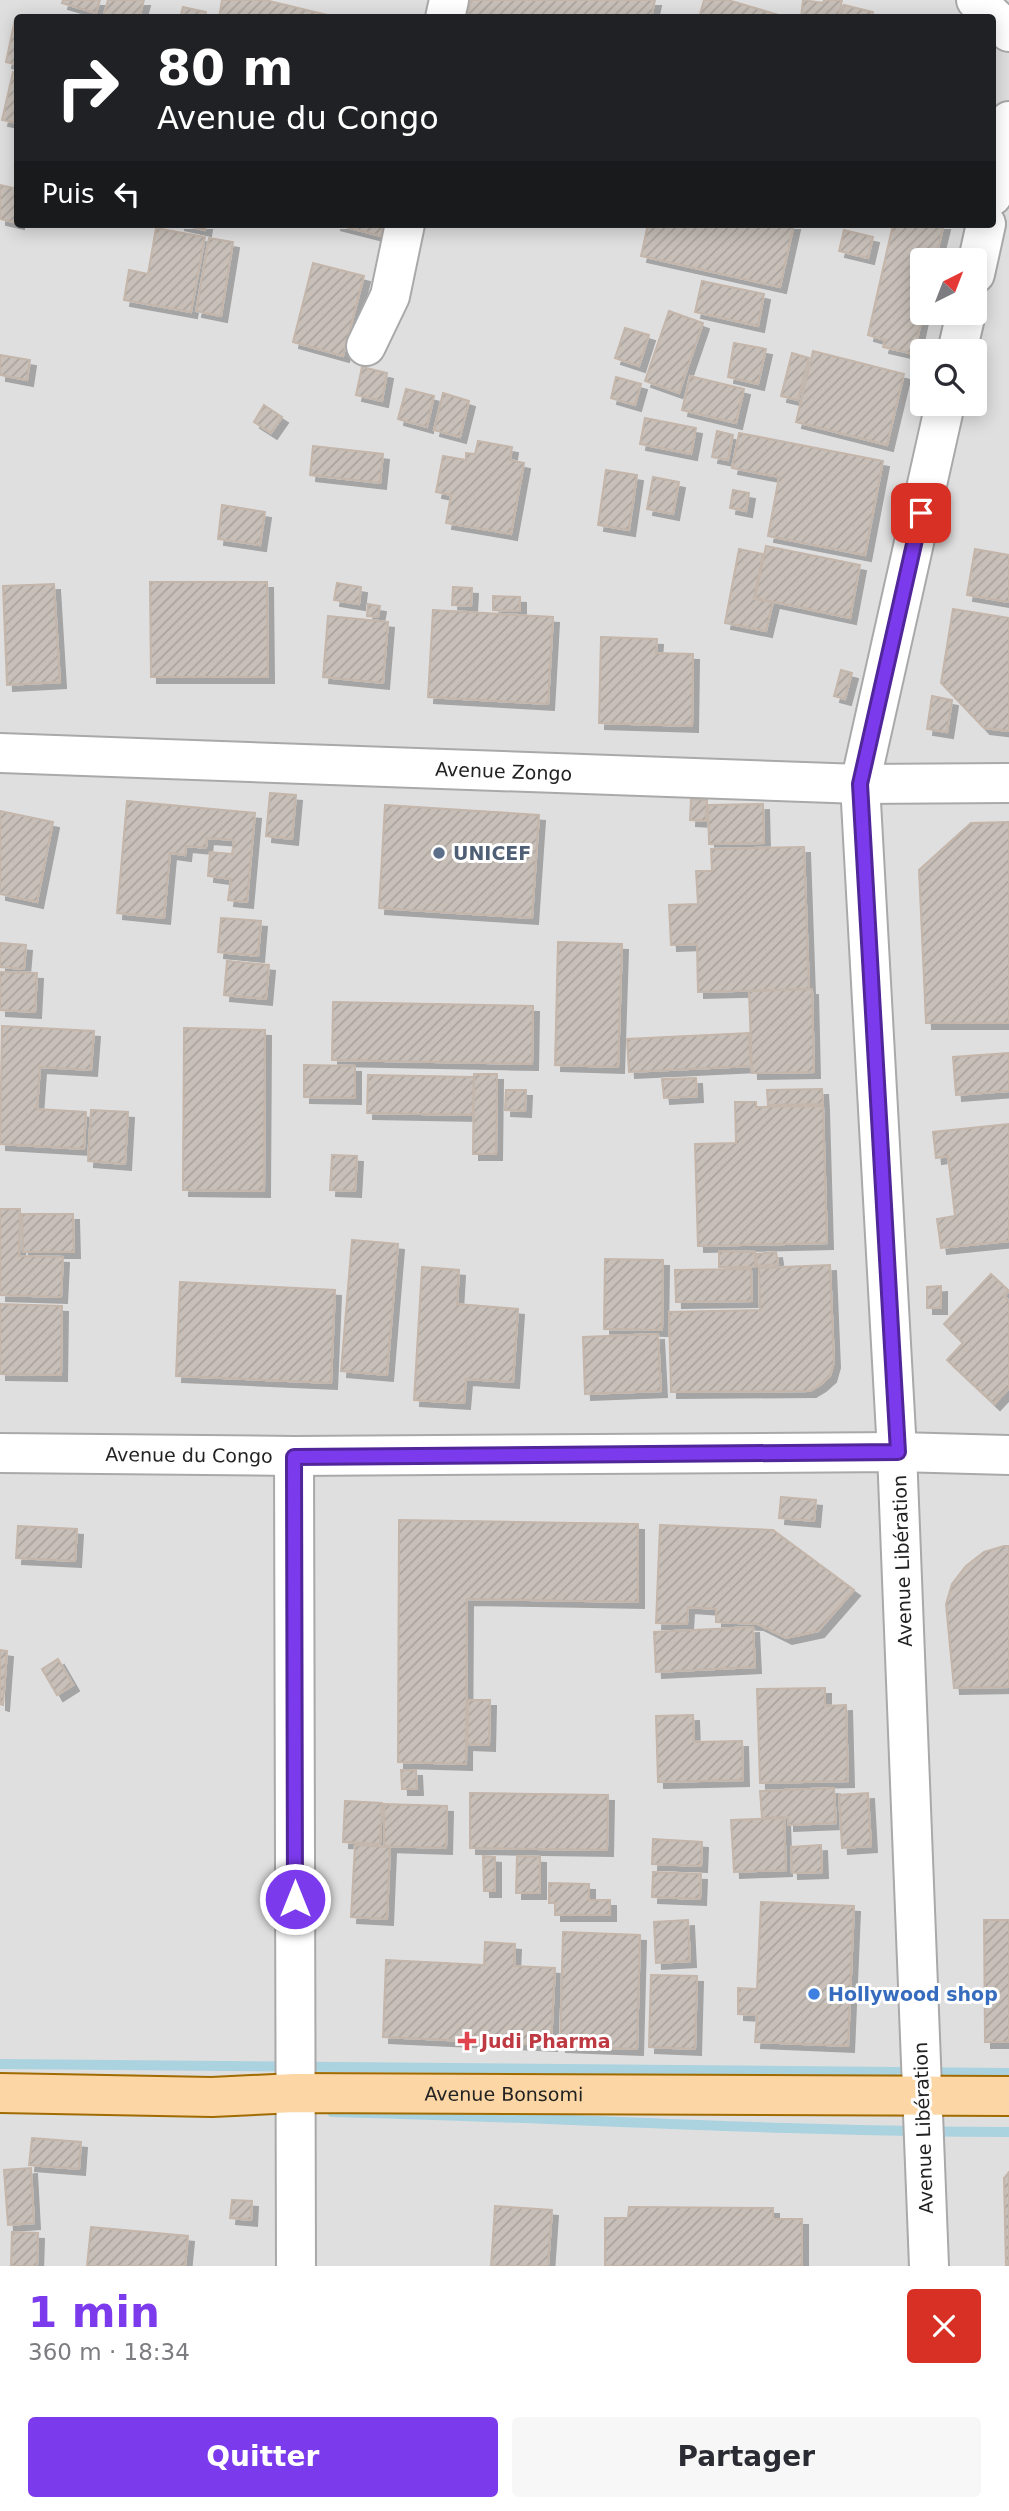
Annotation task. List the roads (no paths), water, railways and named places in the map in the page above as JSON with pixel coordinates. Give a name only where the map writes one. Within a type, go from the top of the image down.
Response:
[{"type":"main road","name":"Avenue Bonsomi","points":[[0,2093],[212,2097],[295,2093],[1009,2096]]},
{"type":"street","points":[[976,0],[990,14]]},
{"type":"street","points":[[996,19],[1009,32]]},
{"type":"street","points":[[996,178],[1009,121]]},
{"type":"street","points":[[366,346],[390,296],[404,228]]},
{"type":"street","points":[[981,248],[985,228]]},
{"type":"street","name":"Avenue Libération","points":[[929,2266],[898,1452],[860,784],[943,416]]},
{"type":"street","name":"Avenue Zongo","points":[[0,753],[860,784],[1009,783]]},
{"type":"street","name":"Avenue du Congo","points":[[0,1452],[294,1457],[898,1452],[1009,1455]]},
{"type":"street","points":[[294,1457],[296,2266]]},
{"type":"waterway","points":[[0,2064],[1009,2073]]},
{"type":"waterway","points":[[332,2112],[840,2130],[1009,2132]]},
{"type":"place","name":"UNICEF","points":[[439,853]]},
{"type":"place","name":"Hollywood shop","points":[[814,1994]]},
{"type":"place","name":"Judi Pharma","points":[[467,2041]]}]
